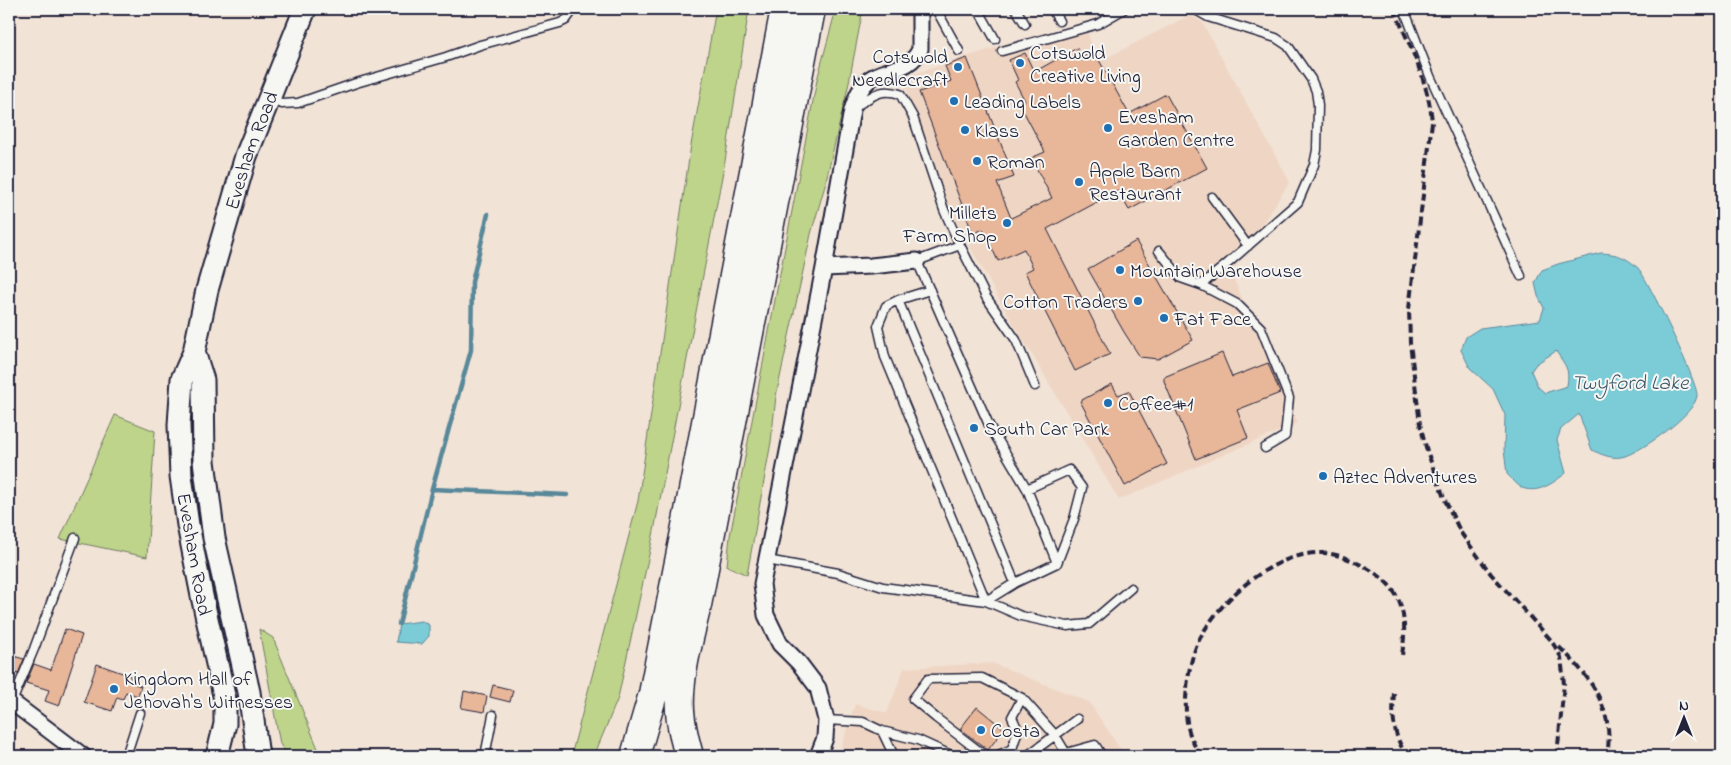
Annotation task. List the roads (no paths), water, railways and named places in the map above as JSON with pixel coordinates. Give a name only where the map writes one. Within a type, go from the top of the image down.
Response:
[{"type":"highway","points":[[635,756],[653,694],[785,9]]},
{"type":"highway","points":[[689,756],[682,733],[680,709],[683,672],[811,9]]},
{"type":"main road","name":"Evesham Road","points":[[217,756],[225,724],[225,700],[188,526],[181,476],[179,425],[182,379],[194,352],[207,290],[246,156],[304,9]]},
{"type":"main road","name":"Evesham Road","points":[[194,352],[203,380],[204,461],[214,538],[249,692],[258,756]]},
{"type":"street","points":[[818,756],[825,738],[826,720],[818,688],[799,662],[780,644],[766,615],[762,584],[824,268],[852,110],[856,97],[863,86],[872,78],[901,67],[918,54],[920,49],[920,14],[922,9]]},
{"type":"street","points":[[824,268],[871,266],[917,261]]},
{"type":"street","points":[[10,701],[84,756]]},
{"type":"lane","points":[[267,100],[282,104],[298,104],[356,83],[560,23],[566,20],[574,9]]},
{"type":"lane","points":[[936,9],[959,51]]},
{"type":"lane","points":[[978,9],[995,39]]},
{"type":"lane","points":[[1016,9],[1025,24]]},
{"type":"lane","points":[[1052,9],[1059,21]]},
{"type":"lane","points":[[1002,51],[1098,24],[1124,9]]},
{"type":"lane","points":[[1194,9],[1208,17],[1276,38],[1288,46],[1312,79],[1318,105],[1317,150],[1314,165],[1298,202],[1201,285]]},
{"type":"lane","points":[[1404,9],[1430,76],[1521,276]]},
{"type":"lane","points":[[852,110],[877,93],[892,91],[900,94],[913,117],[944,210],[960,245],[986,297],[1016,340],[1035,386]]},
{"type":"lane","points":[[1212,197],[1248,246]]},
{"type":"lane","points":[[960,245],[917,261],[989,425],[1026,489],[1057,563]]},
{"type":"lane","points":[[1159,251],[1181,278],[1201,285],[1237,304],[1261,328],[1289,398],[1285,436],[1264,448]]},
{"type":"lane","points":[[930,290],[898,300],[886,306],[878,326],[885,357],[986,601]]},
{"type":"lane","points":[[898,300],[1015,583]]},
{"type":"lane","points":[[986,601],[1015,583],[1057,563],[1074,519],[1082,488],[1069,470],[1026,489]]},
{"type":"lane","points":[[10,701],[34,649],[75,538]]},
{"type":"lane","points":[[767,560],[838,573],[883,587],[986,601],[1021,616],[1067,626],[1089,624],[1131,588]]},
{"type":"lane","points":[[992,756],[984,755],[913,699],[928,680],[982,678],[1022,698],[1055,735],[1066,753],[1095,745],[1102,756]]},
{"type":"lane","points":[[996,756],[1012,749],[1018,730],[1012,717],[1022,698]]},
{"type":"lane","points":[[126,756],[140,713]]},
{"type":"lane","points":[[485,756],[493,715]]},
{"type":"lane","points":[[1027,756],[1077,719]]},
{"type":"lane","points":[[826,720],[863,722],[882,731],[918,740],[953,756]]},
{"type":"lane","points":[[882,731],[894,756]]},
{"type":"water","name":"Twyford Lake","points":[[1601,253],[1621,256],[1638,268],[1672,331],[1690,372],[1697,396],[1687,413],[1667,431],[1643,447],[1621,457],[1608,456],[1592,450],[1579,414],[1561,429],[1557,440],[1566,473],[1546,486],[1534,490],[1520,487],[1507,474],[1504,450],[1505,415],[1493,389],[1470,368],[1461,350],[1466,337],[1480,328],[1540,320],[1544,308],[1538,296],[1535,283],[1542,270]],"holes":[[[1556,351],[1567,371],[1567,386],[1545,393],[1538,387],[1531,371],[1536,364]]]},
{"type":"water","points":[[422,621],[429,625],[429,636],[422,644],[396,642],[399,624]]},
{"type":"waterway","points":[[399,624],[432,489],[471,350],[472,282],[488,214]]},
{"type":"waterway","points":[[432,489],[567,495]]},
{"type":"railway","points":[[1394,9],[1423,78],[1432,122],[1409,309],[1410,343],[1420,424],[1427,451],[1444,498],[1461,533],[1491,574],[1551,640],[1561,657],[1564,684],[1557,756]]},
{"type":"railway","points":[[1202,756],[1192,741],[1186,715],[1187,683],[1196,647],[1205,630],[1231,597],[1248,582],[1285,560],[1305,554],[1324,553],[1346,558],[1379,576],[1389,585],[1400,604],[1404,628],[1402,655]]},
{"type":"railway","points":[[1559,647],[1581,670],[1604,709],[1609,739],[1607,756]]},
{"type":"railway","points":[[1394,693],[1393,710],[1396,734],[1407,756]]},
{"type":"place","name":"Cotswold Creative Living","points":[[1020,63]]},
{"type":"place","name":"Cotswold Needlecraft","points":[[958,67]]},
{"type":"place","name":"Leading Labels","points":[[954,101]]},
{"type":"place","name":"Evesham Garden Centre","points":[[1108,128]]},
{"type":"place","name":"Klass","points":[[965,130]]},
{"type":"place","name":"Roman","points":[[977,161]]},
{"type":"place","name":"Apple Barn Restaurant","points":[[1079,182]]},
{"type":"place","name":"Millets Farm Shop","points":[[1007,223]]},
{"type":"place","name":"Mountain Warehouse","points":[[1120,270]]},
{"type":"place","name":"Cotton Traders","points":[[1138,301]]},
{"type":"place","name":"Fat Face","points":[[1164,318]]},
{"type":"place","name":"Coffee#1","points":[[1108,403]]},
{"type":"place","name":"South Car Park","points":[[974,428]]},
{"type":"place","name":"Aztec Adventures","points":[[1323,476]]},
{"type":"place","name":"Kingdom Hall of Jehovah's Witnesses","points":[[114,689]]},
{"type":"place","name":"Costa","points":[[981,730]]}]
